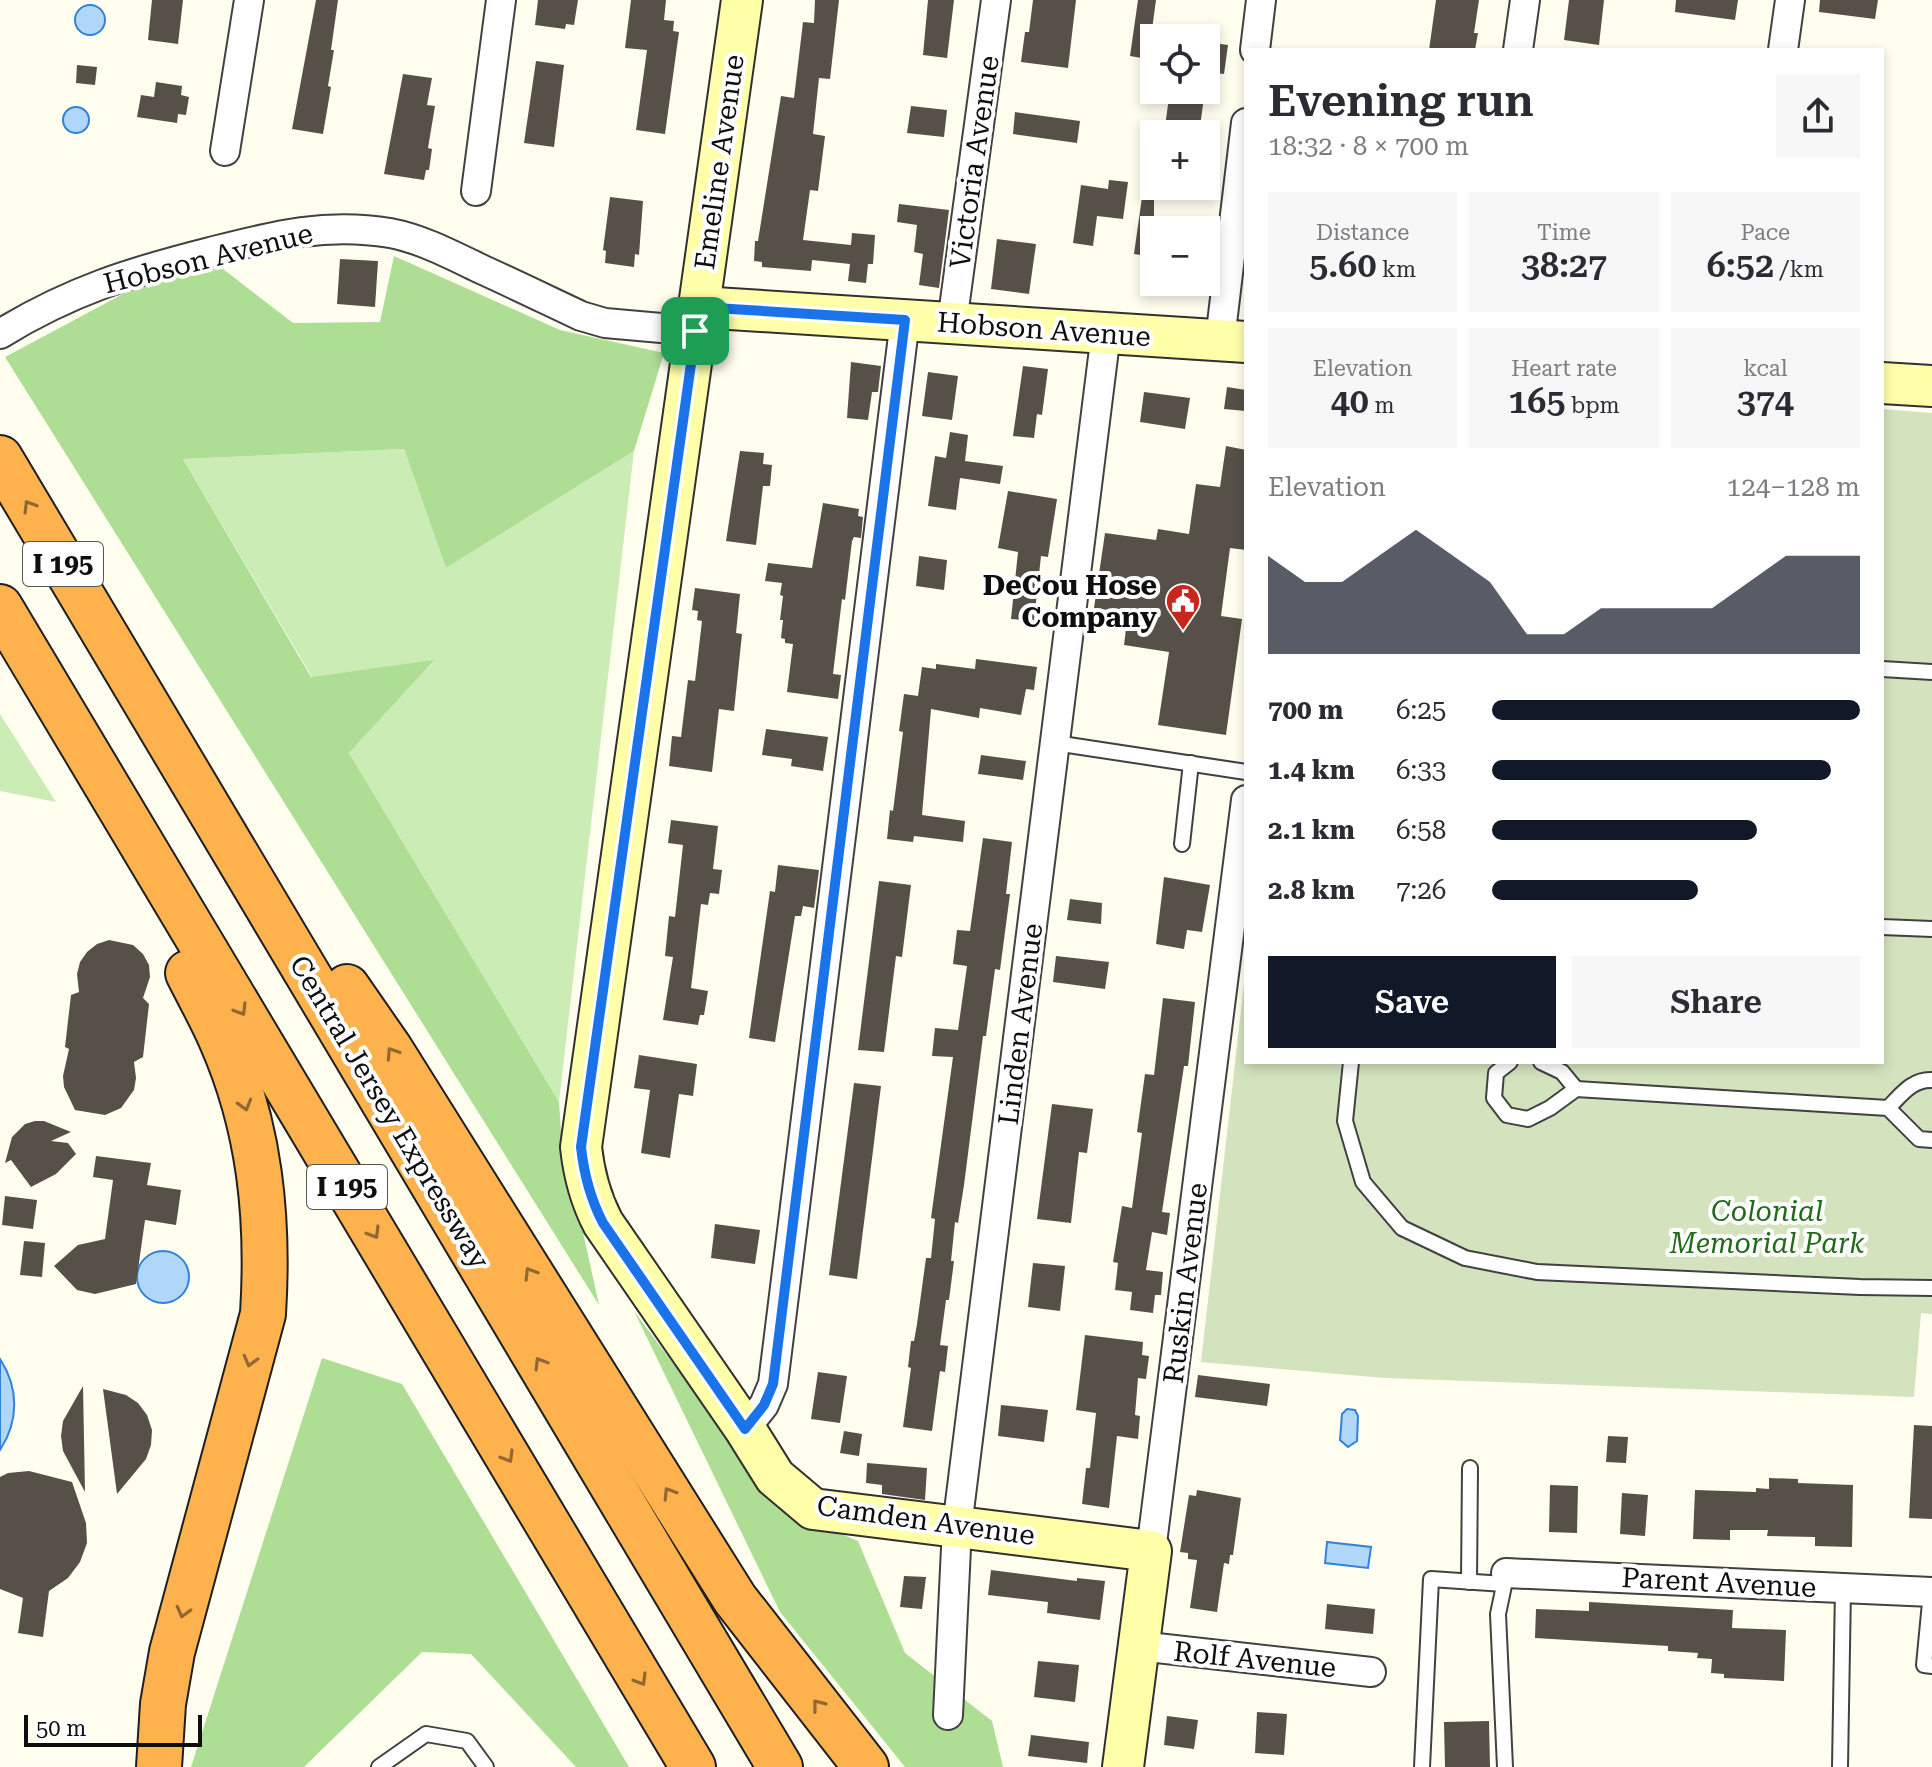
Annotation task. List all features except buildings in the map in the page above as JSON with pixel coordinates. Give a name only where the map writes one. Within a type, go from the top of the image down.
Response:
[{"type":"highway","name":"Central Jersey Expressway","points":[[0,458],[780,1767]]},
{"type":"highway","points":[[0,608],[221,1038],[255,1141],[264,1195],[267,1258],[263,1314],[172,1652],[163,1704],[159,1767]]},
{"type":"highway","name":"I 195","points":[[0,608],[693,1767]]},
{"type":"highway","points":[[126,670],[390,1049],[735,1599],[866,1767]]},
{"type":"street","points":[[225,151],[249,0]]},
{"type":"street","points":[[476,191],[501,0]]},
{"type":"street","name":"Emeline Avenue","points":[[603,1223],[591,1201],[581,1147],[742,0]]},
{"type":"street","name":"Victoria Avenue","points":[[952,323],[996,0]]},
{"type":"street","points":[[1255,48],[1261,0]]},
{"type":"street","points":[[1518,48],[1525,0]]},
{"type":"street","points":[[1783,48],[1790,0]]},
{"type":"street","points":[[1233,341],[1244,157]]},
{"type":"street","name":"Hobson Avenue","points":[[0,334],[37,311],[130,273],[291,232],[347,228],[392,234],[432,246],[581,316],[605,323],[697,319],[905,320],[1233,341]]},
{"type":"street","points":[[745,1429],[764,1405],[773,1384],[905,320]]},
{"type":"street","name":"Linden Avenue","points":[[948,1715],[957,1527],[1106,333]]},
{"type":"street","points":[[1884,383],[1932,386]]},
{"type":"street","name":"Ruskin Avenue","points":[[1123,1767],[1244,816]]},
{"type":"street","name":"Camden Avenue","points":[[603,1223],[775,1477],[813,1509],[1151,1551]]},
{"type":"street","name":"Parent Avenue","points":[[1505,1579],[1932,1592]]},
{"type":"street","name":"Rolf Avenue","points":[[1139,1646],[1371,1672]]},
{"type":"lane","points":[[1884,669],[1932,672]]},
{"type":"lane","points":[[1055,743],[1244,772]]},
{"type":"lane","points":[[1182,844],[1191,763]]},
{"type":"lane","points":[[1884,927],[1932,929]]},
{"type":"lane","points":[[1351,1064],[1345,1121],[1363,1182],[1402,1228],[1465,1258],[1537,1272],[1932,1288]]},
{"type":"lane","points":[[1507,1064],[1496,1073],[1494,1098],[1507,1115],[1528,1119],[1576,1089],[1888,1108],[1919,1139],[1932,1140]]},
{"type":"lane","points":[[1545,1064],[1562,1072],[1576,1089]]},
{"type":"lane","points":[[1888,1108],[1909,1086],[1932,1080]]},
{"type":"lane","points":[[1469,1582],[1470,1468]]},
{"type":"lane","points":[[1422,1767],[1431,1579],[1469,1582],[1505,1579],[1498,1614],[1505,1767]]},
{"type":"lane","points":[[1840,1767],[1843,1588]]},
{"type":"lane","points":[[1932,1592],[1924,1665],[1932,1666]]},
{"type":"lane","points":[[379,1767],[426,1734],[467,1741],[486,1767]]},
{"type":"green space","points":[[394,256],[560,330],[664,353],[634,451],[446,568],[404,449],[183,459],[311,677],[434,660],[349,753],[559,1102],[561,1132],[599,1305],[5,357],[123,294],[214,262],[293,323],[380,322]]},
{"type":"green space","name":"Colonial Memorial Park","points":[[1884,409],[1932,413],[1932,1314],[1921,1313],[1914,1397],[1384,1378],[1201,1362],[1244,984],[1244,1064],[1884,1064]]},
{"type":"green space","points":[[404,449],[446,568],[634,451],[559,1102],[349,753],[432,661],[312,677],[183,459]]},
{"type":"green space","points":[[0,714],[56,802],[0,791]]},
{"type":"green space","points":[[634,1311],[782,1510],[858,1541],[905,1653],[992,1721],[1003,1767],[905,1767],[780,1612]]},
{"type":"green space","points":[[322,1358],[402,1384],[629,1767],[576,1767],[471,1654],[422,1652],[304,1767],[191,1767]]},
{"type":"water","points":[[90,5],[96,6],[104,14],[104,26],[96,34],[90,35],[84,34],[76,26],[75,20],[76,14],[84,6]]},
{"type":"water","points":[[76,107],[85,111],[89,120],[85,129],[76,133],[67,129],[63,120],[67,111]]},
{"type":"water","points":[[163,1251],[181,1259],[189,1277],[181,1295],[163,1303],[145,1295],[137,1277],[145,1259]]},
{"type":"water","points":[[0,1359],[11,1381],[14,1404],[11,1428],[0,1450]]},
{"type":"water","points":[[1347,1409],[1355,1410],[1358,1416],[1357,1441],[1348,1447],[1340,1440],[1342,1414]]},
{"type":"water","points":[[1327,1542],[1371,1547],[1368,1568],[1325,1563]]},
{"type":"place","name":"DeCou Hose Company","points":[[1183,632]]},
{"type":"route","points":[[699,307],[905,320],[773,1384],[764,1405],[745,1429],[603,1223],[591,1201],[581,1147],[695,331],[699,307]]}]
